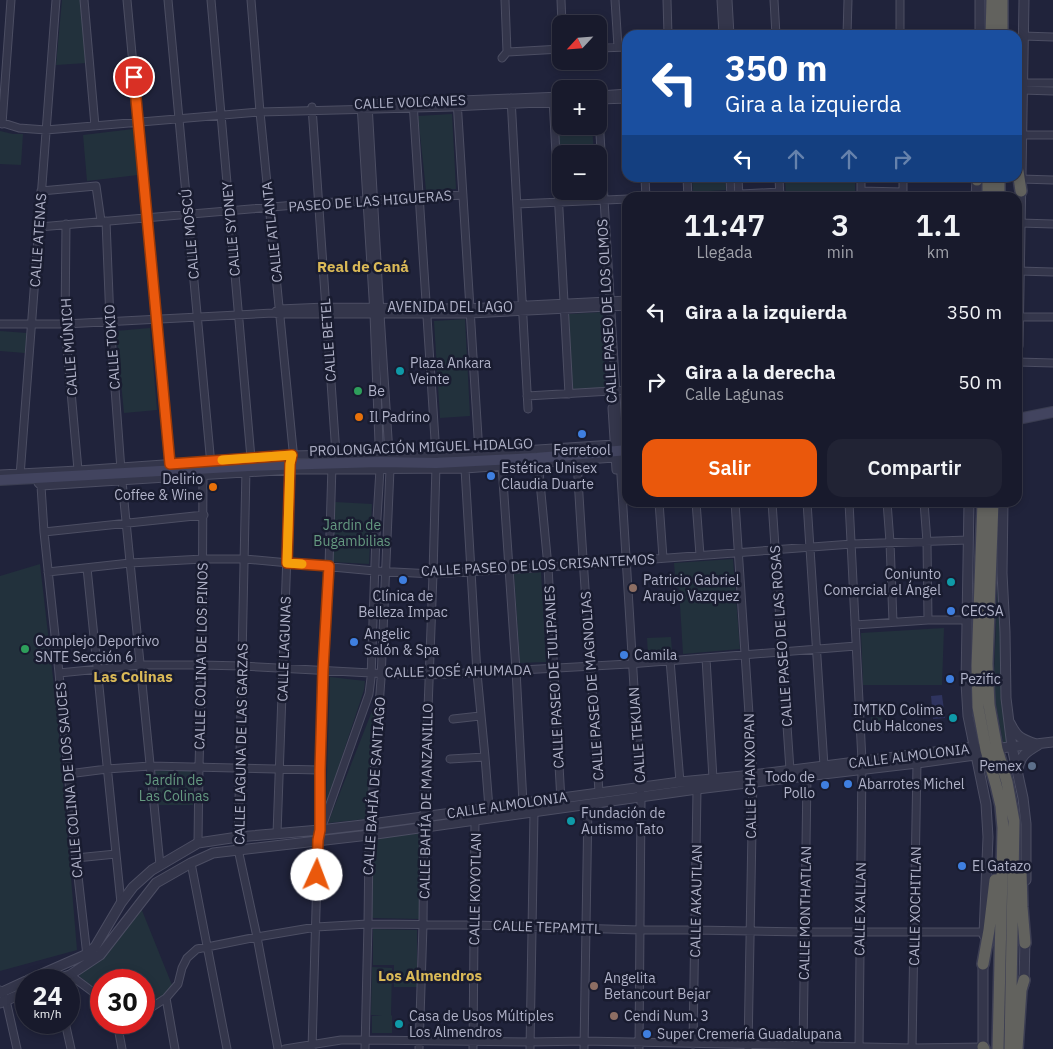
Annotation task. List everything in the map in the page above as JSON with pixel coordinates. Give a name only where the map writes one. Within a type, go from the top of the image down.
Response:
[{"type":"highway","points":[[991,30],[992,0]]},
{"type":"highway","points":[[1002,0],[1002,30]]},
{"type":"highway","points":[[1020,182],[1021,191]]},
{"type":"highway","points":[[984,507],[977,666],[978,708],[1001,806],[998,1049]]},
{"type":"highway","points":[[993,507],[987,664],[989,750],[1007,782],[1014,822],[1010,1049]]},
{"type":"highway","points":[[1014,822],[1021,838],[1021,892],[1025,943]]},
{"type":"highway","points":[[983,964],[1002,828]]},
{"type":"highway","points":[[1017,1049],[1021,990],[1024,980]]},
{"type":"main road","points":[[1022,417],[1053,412]]},
{"type":"main road","name":"PROLONGACIÓN MIGUEL HIDALGO","points":[[0,480],[20,476],[38,482],[122,474],[291,463],[538,461],[619,452]]},
{"type":"street","points":[[1,123],[11,0]]},
{"type":"street","name":"CALLE ATENAS","points":[[20,476],[56,0]]},
{"type":"street","points":[[84,0],[95,126]]},
{"type":"street","points":[[127,0],[170,464]]},
{"type":"street","name":"CALLE MOSCÚ","points":[[168,0],[197,316],[207,468]]},
{"type":"street","name":"CALLE SYDNEY","points":[[212,0],[239,314],[248,466]]},
{"type":"street","name":"CALLE ATLANTA","points":[[252,0],[258,111],[269,208],[277,312],[293,450],[291,463]]},
{"type":"street","points":[[505,0],[505,55],[552,50]]},
{"type":"street","points":[[561,0],[562,15]]},
{"type":"street","points":[[615,0],[618,47]]},
{"type":"street","points":[[667,0],[668,30]]},
{"type":"street","points":[[721,0],[723,30]]},
{"type":"street","points":[[728,0],[730,30]]},
{"type":"street","points":[[774,0],[776,30]]},
{"type":"street","points":[[847,30],[848,0]]},
{"type":"street","points":[[900,0],[900,30]]},
{"type":"street","points":[[980,0],[980,30]]},
{"type":"street","points":[[1024,0],[1022,135],[1053,135]]},
{"type":"street","points":[[1023,36],[1053,37]]},
{"type":"street","points":[[608,48],[622,47]]},
{"type":"street","points":[[1022,86],[1053,83]]},
{"type":"street","points":[[1022,86],[1053,91]]},
{"type":"street","points":[[607,94],[622,93]]},
{"type":"street","name":"CALLE VOLCANES","points":[[1,123],[19,128],[46,130],[222,116],[258,111],[552,99]]},
{"type":"street","points":[[607,100],[622,99]]},
{"type":"street","points":[[511,101],[528,409]]},
{"type":"street","points":[[457,104],[479,453]]},
{"type":"street","name":"CALLE BAHÍA DE MANZANILLO","points":[[413,105],[436,462],[424,816],[420,1049]]},
{"type":"street","points":[[365,107],[385,462]]},
{"type":"street","name":"CALLE BETEL","points":[[312,109],[326,310],[333,462],[323,670],[320,830]]},
{"type":"street","points":[[555,135],[569,394]]},
{"type":"street","points":[[1022,175],[1053,180]]},
{"type":"street","name":"CALLE TOKIO","points":[[42,191],[96,186],[103,221],[126,523],[160,864]]},
{"type":"street","name":"PASEO DE LAS HIGUERAS","points":[[39,227],[319,203],[463,196]]},
{"type":"street","points":[[607,200],[622,199]]},
{"type":"street","points":[[517,204],[602,200]]},
{"type":"street","name":"CALLE PASEO DE LOS OLMOS","points":[[602,200],[613,391],[619,452]]},
{"type":"street","points":[[1022,223],[1053,224]]},
{"type":"street","name":"CALLE MÚNICH","points":[[66,224],[65,324],[78,470]]},
{"type":"street","points":[[1022,271],[1053,272]]},
{"type":"street","name":"AVENIDA DEL LAGO","points":[[608,304],[622,301]]},
{"type":"street","name":"AVENIDA DEL LAGO","points":[[0,324],[65,324],[326,310],[470,311],[608,304],[622,305]]},
{"type":"street","points":[[1022,317],[1053,317]]},
{"type":"street","points":[[1022,362],[1053,363]]},
{"type":"street","points":[[527,396],[622,390]]},
{"type":"street","points":[[436,462],[479,453],[619,452]]},
{"type":"street","points":[[436,462],[465,468],[502,466],[538,461],[577,460],[619,452]]},
{"type":"street","name":"CALLE TEKUAN","points":[[619,452],[638,793],[639,1046]]},
{"type":"street","name":"CALLE PASEO DE MAGNOLIAS","points":[[577,460],[582,564],[599,792]]},
{"type":"street","name":"CALLE PASEO DE TULIPANES","points":[[538,461],[548,567],[562,803]]},
{"type":"street","name":"CALLE BAHÍA DE SANTIAGO","points":[[320,830],[369,694],[375,571],[385,462]]},
{"type":"street","name":"CALLE BAHÍA DE SANTIAGO","points":[[365,1049],[370,824],[386,572],[385,462]]},
{"type":"street","name":"CALLE LAGUNAS","points":[[277,834],[291,463]]},
{"type":"street","points":[[0,474],[20,476],[78,470],[122,474],[170,464],[207,468]]},
{"type":"street","name":"CALLE LAGUNA DE LAS GARZAS","points":[[248,466],[238,849],[257,936],[278,1049]]},
{"type":"street","points":[[502,466],[516,670],[522,803]]},
{"type":"street","name":"CALLE COLINA DE LOS PINOS","points":[[198,843],[204,515],[207,468]]},
{"type":"street","points":[[465,468],[480,716],[489,808]]},
{"type":"street","name":"CALLE COLINA DE LOS SAUCES","points":[[38,482],[88,964]]},
{"type":"street","points":[[659,507],[663,558]]},
{"type":"street","points":[[696,507],[700,555]]},
{"type":"street","name":"CALLE CHANXOPAN","points":[[735,507],[753,779],[748,1047]]},
{"type":"street","name":"CALLE PASEO DE LAS ROSAS","points":[[772,507],[790,770]]},
{"type":"street","points":[[807,507],[824,766]]},
{"type":"street","name":"CALLE XALLAN","points":[[850,507],[862,766],[859,1048]]},
{"type":"street","points":[[887,507],[893,622]]},
{"type":"street","points":[[924,507],[927,542],[928,620]]},
{"type":"street","points":[[285,1049],[341,1040],[473,1041],[530,1046],[584,1041],[639,1046],[693,1044],[748,1047],[983,1048],[983,964],[988,837],[986,804],[974,751],[966,691],[969,507]]},
{"type":"street","points":[[1004,507],[1002,573],[1008,717],[1026,824],[1022,1049]]},
{"type":"street","points":[[44,532],[204,515]]},
{"type":"street","name":"CALLE PASEO DE LOS CRISANTEMOS","points":[[48,572],[130,563],[245,559],[386,572],[433,574],[852,544],[968,540]]},
{"type":"street","points":[[87,568],[121,903]]},
{"type":"street","points":[[855,624],[966,620]]},
{"type":"street","name":"CALLE JOSÉ AHUMADA","points":[[59,673],[140,665],[202,665],[429,675],[591,666],[856,646]]},
{"type":"street","points":[[706,658],[713,779]]},
{"type":"street","points":[[670,660],[680,782]]},
{"type":"street","points":[[453,719],[480,716]]},
{"type":"street","points":[[1008,717],[1019,737],[1038,745]]},
{"type":"street","points":[[989,750],[1053,742]]},
{"type":"street","points":[[1018,773],[1019,762],[1022,757],[1038,745]]},
{"type":"street","name":"CALLE ALMOLONIA","points":[[52,969],[87,954],[95,947],[121,903],[133,887],[160,864],[198,843],[238,837],[370,824],[522,803],[588,804],[680,782],[713,779],[807,777],[862,766],[989,750]]},
{"type":"street","name":"CALLE ALMOLONIA","points":[[80,969],[100,955],[156,883],[213,852],[370,835],[534,812],[599,792],[638,793],[698,789],[790,770],[824,766],[917,763],[974,751]]},
{"type":"street","points":[[450,759],[485,757]]},
{"type":"street","name":"CALLE XOCHITLAN","points":[[912,1048],[917,763]]},
{"type":"street","points":[[68,774],[150,766],[320,770]]},
{"type":"street","name":"CALLE MONTHATLAN","points":[[803,1047],[807,777]]},
{"type":"street","name":"CALLE AKAUTLAN","points":[[693,1044],[698,789]]},
{"type":"street","points":[[584,1049],[588,804]]},
{"type":"street","points":[[530,1046],[534,812]]},
{"type":"street","name":"CALLE KOYOTLAN","points":[[473,1049],[475,820]]},
{"type":"street","points":[[312,1046],[318,840],[320,830]]},
{"type":"street","points":[[76,858],[116,854]]},
{"type":"street","points":[[191,863],[227,1049]]},
{"type":"street","name":"CALLE TEPAMITL","points":[[155,1005],[166,998],[178,984],[187,958],[197,949],[257,936],[316,927],[368,924],[751,932],[984,932]]},
{"type":"street","name":"CALLE ALMOLONIA","points":[[2,996],[15,988]]},
{"type":"street","points":[[15,994],[2,996],[17,1049]]},
{"type":"street","points":[[166,998],[175,1049]]},
{"type":"street","points":[[68,1034],[71,1049]]},
{"type":"street","points":[[119,1034],[122,1049]]},
{"type":"green space","points":[[62,0],[82,0],[87,63],[56,65]]},
{"type":"green space","points":[[452,114],[456,189],[426,190],[418,116]]},
{"type":"green space","points":[[133,129],[138,175],[87,181],[83,135]]},
{"type":"green space","points":[[0,131],[23,134],[21,165],[0,164]]},
{"type":"green space","points":[[558,135],[593,135],[593,145],[558,145]]},
{"type":"green space","points":[[692,182],[725,182],[726,190],[693,192]]},
{"type":"green space","points":[[785,182],[855,182],[855,192],[786,192]]},
{"type":"green space","points":[[603,312],[606,388],[573,390],[571,388],[569,350],[571,350],[569,349],[567,315]]},
{"type":"green space","points":[[465,319],[470,416],[440,418],[434,321]]},
{"type":"green space","points":[[150,328],[157,410],[124,413],[116,331]]},
{"type":"green space","points":[[0,331],[27,333],[25,353],[0,351]]},
{"type":"green space","name":"Jardin de Bugambilias","points":[[335,502],[372,504],[369,564],[332,562]]},
{"type":"green space","points":[[733,559],[740,649],[683,654],[679,588],[676,588],[674,563]]},
{"type":"green space","points":[[40,564],[58,721],[77,950],[0,971],[0,576]]},
{"type":"green space","points":[[541,572],[546,662],[520,663],[514,574]]},
{"type":"green space","points":[[998,574],[1009,741],[1007,744],[1003,742],[995,700],[994,674]]},
{"type":"green space","points":[[944,628],[942,685],[863,685],[861,633]]},
{"type":"green space","points":[[671,637],[672,652],[648,654],[647,638]]},
{"type":"green space","points":[[330,677],[365,681],[364,690],[326,805]]},
{"type":"green space","points":[[376,701],[366,819],[328,823]]},
{"type":"green space","points":[[870,707],[888,707],[880,724],[880,731],[872,732]]},
{"type":"green space","name":"Jardín de Las Colinas","points":[[155,771],[193,771],[193,805],[159,805]]},
{"type":"green space","points":[[418,833],[420,835],[419,919],[373,918],[370,914],[372,841],[374,839]]},
{"type":"green space","points":[[141,908],[172,985],[160,998],[155,1000],[155,969],[90,969],[90,985],[80,977],[80,973]]},
{"type":"green space","points":[[373,929],[417,930],[417,987],[394,987],[394,965],[373,965]]},
{"type":"green space","points":[[372,967],[392,968],[392,1033],[372,1033],[372,1016],[382,1015],[371,1015]]},
{"type":"water","points":[[942,695],[945,718],[933,719],[931,696]]},
{"type":"slow traffic","points":[[222,460],[292,455],[290,464],[287,563],[302,564]]},
{"type":"place","name":"Plaza Ankara Veinte","points":[[400,371]]},
{"type":"place","name":"Be","points":[[358,391]]},
{"type":"place","name":"Il Padrino","points":[[359,417]]},
{"type":"place","name":"Ferretool","points":[[582,434]]},
{"type":"place","name":"Estética Unisex Claudia Duarte","points":[[491,476]]},
{"type":"place","name":"Delirio Coffee & Wine","points":[[213,487]]},
{"type":"place","name":"Clínica de Belleza Impac","points":[[403,580]]},
{"type":"place","name":"Conjunto Comercial el Ángel","points":[[951,582]]},
{"type":"place","name":"Patricio Gabriel Araujo Vazquez","points":[[633,588]]},
{"type":"place","name":"CECSA","points":[[951,611]]},
{"type":"place","name":"Angelic Salón & Spa","points":[[354,642]]},
{"type":"place","name":"Complejo Deportivo SNTE Sección 6","points":[[25,649]]},
{"type":"place","name":"Camila","points":[[624,655]]},
{"type":"place","name":"Pezific","points":[[950,679]]},
{"type":"place","name":"IMTKD Colima Club Halcones","points":[[953,718]]},
{"type":"place","name":"Pemex","points":[[1032,766]]},
{"type":"place","name":"Abarrotes Michel","points":[[848,784]]},
{"type":"place","name":"Todo de Pollo","points":[[825,785]]},
{"type":"place","name":"Fundación de Autismo Tato","points":[[571,821]]},
{"type":"place","name":"El Gatazo","points":[[962,866]]},
{"type":"place","name":"Angelita Betancourt Bejar","points":[[594,986]]},
{"type":"place","name":"Cendi Num. 3","points":[[614,1016]]},
{"type":"place","name":"Casa de Usos Múltiples Los Almendros","points":[[399,1024]]},
{"type":"place","name":"Super Cremería Guadalupana","points":[[647,1034]]},
{"type":"district","name":"Real de Caná","points":[[363,267]]},
{"type":"district","name":"Las Colinas","points":[[133,677]]},
{"type":"district","name":"Los Almendros","points":[[430,976]]},
{"type":"route","points":[[134,77],[170,464],[292,455],[290,464],[287,563],[329,566],[323,670],[320,830],[317,875]]}]
